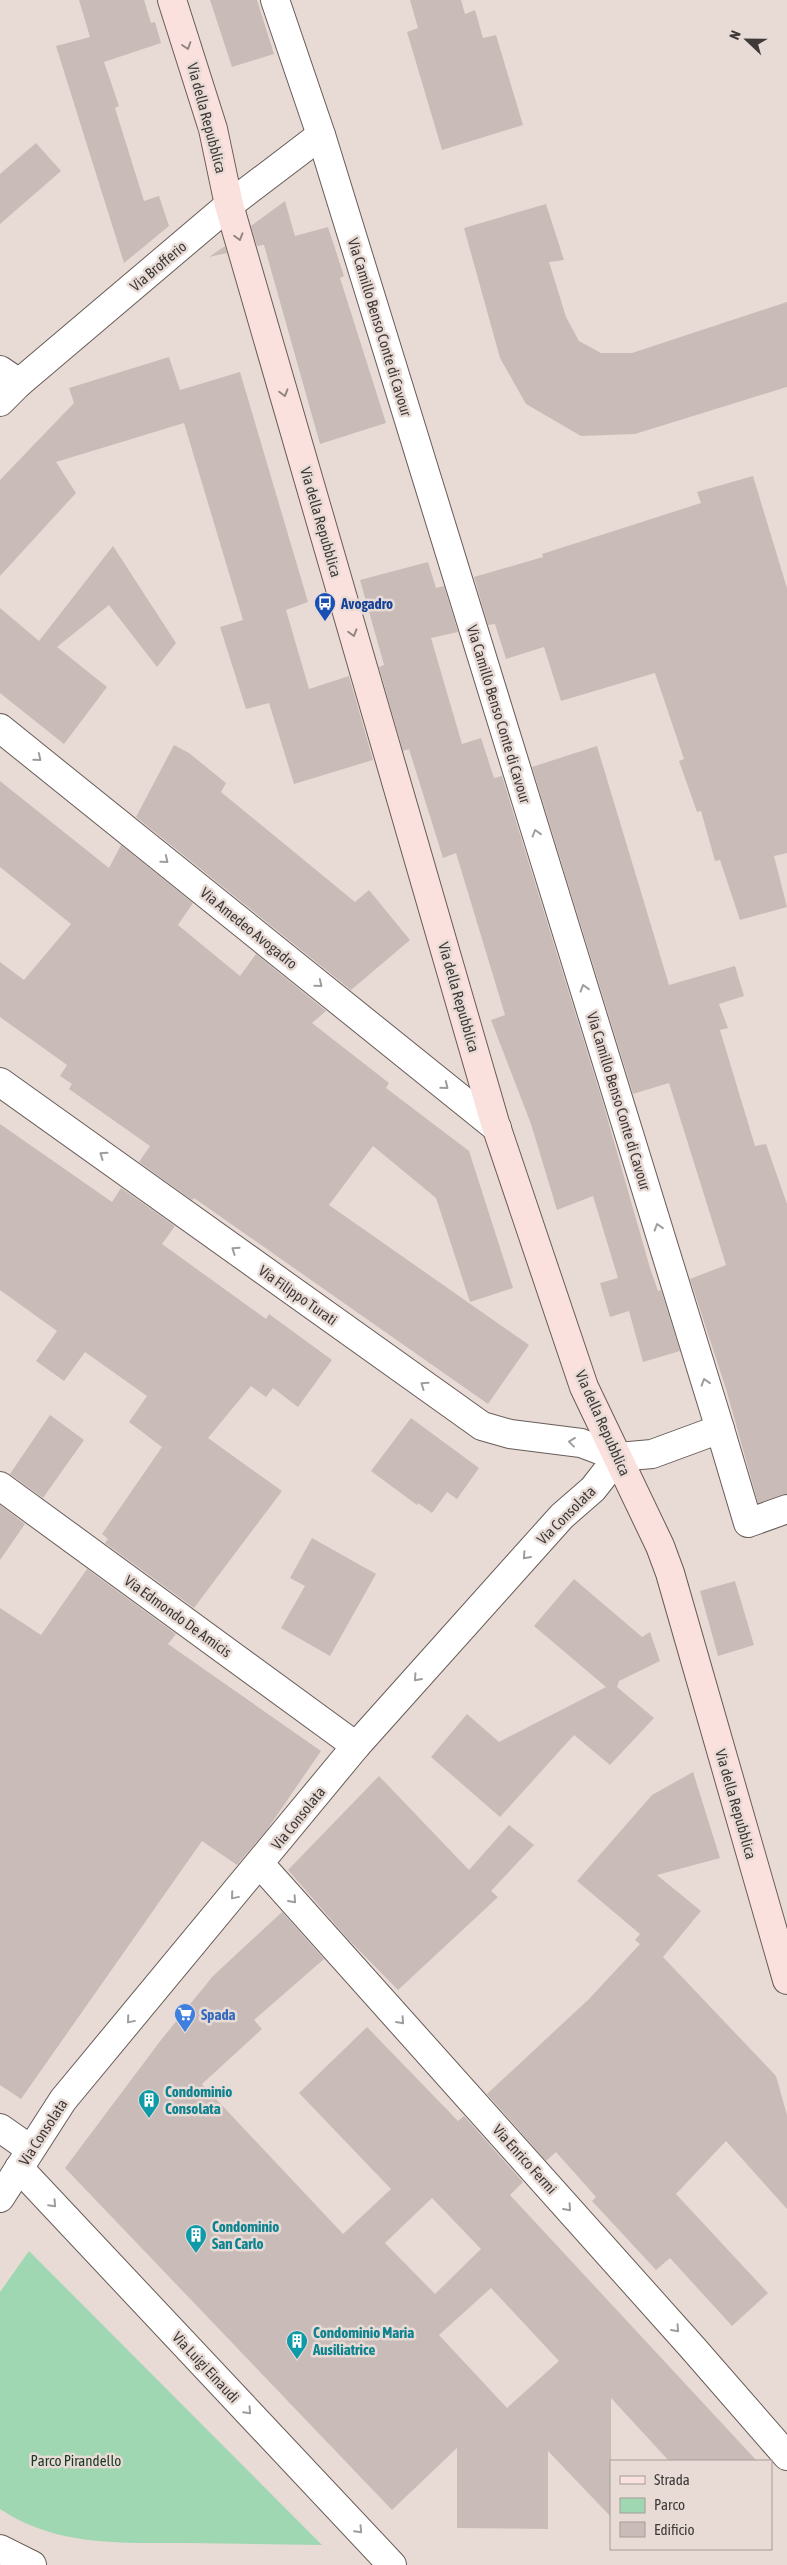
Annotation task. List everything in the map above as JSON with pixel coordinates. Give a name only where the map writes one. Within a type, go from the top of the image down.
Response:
[{"type":"street","name":"Via della Repubblica","points":[[172,0],[213,129],[230,205],[497,1128],[584,1387],[660,1546],[670,1573],[787,1980]]},
{"type":"street","name":"Via Camillo Benso Conte di Cavour","points":[[276,0],[321,136],[748,1523],[787,1509]]},
{"type":"street","name":"Via Brofferio","points":[[0,402],[10,376],[321,136]]},
{"type":"street","name":"Via Amedeo Avogadro","points":[[0,728],[497,1128]]},
{"type":"street","name":"Via Filippo Turati","points":[[0,1082],[482,1426],[510,1434],[581,1443],[618,1457]]},
{"type":"street","points":[[618,1457],[652,1454],[720,1429]]},
{"type":"street","name":"Via Consolata","points":[[0,2198],[63,2100],[356,1746],[562,1516],[594,1489],[618,1457]]},
{"type":"street","name":"Via Edmondo De Amicis","points":[[0,1486],[356,1746]]},
{"type":"street","name":"Via Enrico Fermi","points":[[260,1864],[692,2346],[787,2456]]},
{"type":"street","name":"Via Luigi Einaudi","points":[[0,2128],[24,2159],[392,2565]]},
{"type":"street","points":[[0,2549],[32,2565]]},
{"type":"green space","name":"Parco Pirandello","points":[[29,2251],[322,2545],[139,2543],[91,2540],[44,2530],[0,2509],[0,2292]]},
{"type":"building","points":[[79,0],[144,0],[151,23],[155,22],[161,43],[104,62],[119,106],[115,108],[144,201],[159,196],[169,226],[124,263],[56,46],[90,37]]},
{"type":"building","points":[[210,0],[257,0],[274,54],[232,67]]},
{"type":"building","points":[[410,0],[461,0],[465,14],[475,10],[483,38],[496,35],[523,125],[442,150],[407,32],[418,28]]},
{"type":"building","points":[[36,143],[61,171],[0,224],[0,174]]},
{"type":"building","points":[[285,201],[295,236],[328,227],[344,276],[340,278],[386,423],[320,444],[264,245],[257,246],[251,226]]},
{"type":"building","points":[[546,204],[564,260],[549,262],[566,317],[579,341],[601,353],[632,353],[787,302],[787,387],[635,434],[581,436],[526,404],[500,358],[464,228]]},
{"type":"building","points":[[225,246],[227,253],[209,257]]},
{"type":"building","points":[[169,357],[180,390],[240,372],[308,602],[286,610],[309,689],[349,676],[373,760],[294,784],[269,703],[246,709],[220,627],[243,620],[184,423],[56,462],[76,493],[0,576],[0,480],[74,403],[69,388]]},
{"type":"building","points":[[753,476],[787,588],[787,853],[774,856],[787,907],[740,920],[720,860],[715,861],[701,811],[697,812],[679,761],[684,759],[655,673],[561,701],[544,647],[506,659],[495,624],[488,625],[474,577],[543,557],[542,554],[701,503],[697,492]]},
{"type":"building","points":[[113,546],[176,643],[157,667],[109,605],[57,647],[107,687],[64,744],[0,693],[0,608],[39,641]]},
{"type":"building","points":[[428,562],[436,588],[444,586],[458,632],[431,638],[462,744],[481,738],[494,778],[502,776],[603,1103],[650,1268],[658,1291],[661,1290],[680,1351],[643,1362],[629,1311],[610,1317],[600,1283],[618,1278],[593,1196],[557,1210],[531,1124],[491,1020],[505,1015],[456,853],[443,858],[409,749],[403,751],[379,667],[384,665],[360,580]]},
{"type":"building","points":[[174,745],[189,753],[226,783],[221,792],[355,902],[369,890],[410,940],[351,990],[136,817]]},
{"type":"building","points":[[597,746],[669,985],[735,966],[744,996],[719,1004],[728,1028],[720,1030],[755,1146],[766,1144],[787,1204],[787,1494],[758,1503],[726,1389],[690,1279],[726,1265],[669,1083],[633,1094],[532,767]]},
{"type":"building","points":[[0,781],[109,868],[121,845],[193,903],[178,925],[240,976],[256,954],[326,1011],[312,1023],[389,1083],[386,1088],[469,1151],[513,1288],[470,1302],[436,1198],[373,1146],[329,1205],[529,1345],[488,1404],[194,1198],[192,1200],[139,1162],[150,1146],[69,1089],[72,1084],[60,1076],[67,1065],[0,1017],[0,962],[24,980],[71,924],[0,867]]},
{"type":"building","points":[[0,1124],[112,1202],[121,1188],[175,1226],[162,1244],[266,1319],[269,1314],[332,1360],[298,1407],[273,1388],[266,1397],[251,1386],[208,1438],[282,1491],[194,1608],[105,1543],[108,1539],[102,1534],[162,1447],[129,1422],[147,1396],[85,1352],[64,1381],[36,1361],[57,1331],[0,1290]]},
{"type":"building","points":[[50,1415],[84,1440],[43,1498],[10,1474]]},
{"type":"building","points":[[411,1418],[479,1468],[457,1499],[447,1492],[432,1513],[418,1503],[417,1505],[371,1471]]},
{"type":"building","points":[[0,1505],[25,1524],[0,1560]]},
{"type":"building","points":[[312,1538],[376,1574],[330,1656],[281,1628],[305,1586],[290,1578]]},
{"type":"building","points":[[87,1569],[176,1634],[168,1644],[321,1751],[266,1831],[237,1865],[202,1841],[21,2099],[0,2085],[0,1608],[41,1635]]},
{"type":"building","points":[[574,1579],[642,1637],[650,1632],[660,1661],[619,1681],[617,1687],[654,1718],[610,1765],[574,1735],[500,1817],[431,1757],[467,1714],[499,1742],[606,1687],[534,1626]]},
{"type":"building","points":[[735,1581],[754,1645],[718,1656],[700,1591]]},
{"type":"building","points":[[693,1772],[720,1858],[657,1875],[701,1911],[663,1957],[776,2076],[787,2115],[787,2209],[726,2141],[676,2194],[768,2293],[732,2326],[670,2258],[656,2270],[592,2201],[596,2197],[556,2152],[546,2161],[487,2094],[589,1999],[640,1944],[635,1940],[640,1934],[577,1881],[652,1795]]},
{"type":"building","points":[[379,1776],[469,1870],[509,1825],[534,1845],[491,1891],[498,1897],[398,1990],[347,1938],[288,1870]]},
{"type":"building","points":[[282,1912],[324,1959],[254,2020],[262,2029],[202,2084],[343,2234],[391,2189],[299,2093],[367,2027],[458,2121],[464,2116],[523,2182],[510,2195],[756,2460],[668,2460],[611,2398],[610,2516],[548,2451],[548,2529],[457,2528],[457,2448],[392,2510],[65,2168],[161,2040],[213,1976]],"holes":[[[432,2198],[481,2249],[435,2294],[385,2243]],[[491,2288],[559,2361],[507,2408],[439,2335]]]},
{"type":"place","name":"Avogadro","points":[[325,622]]},
{"type":"place","name":"Spada","points":[[185,2033]]},
{"type":"place","name":"Condominio Consolata","points":[[149,2119]]},
{"type":"place","name":"Condominio San Carlo","points":[[196,2254]]},
{"type":"place","name":"Condominio Maria Ausiliatrice","points":[[297,2360]]}]
